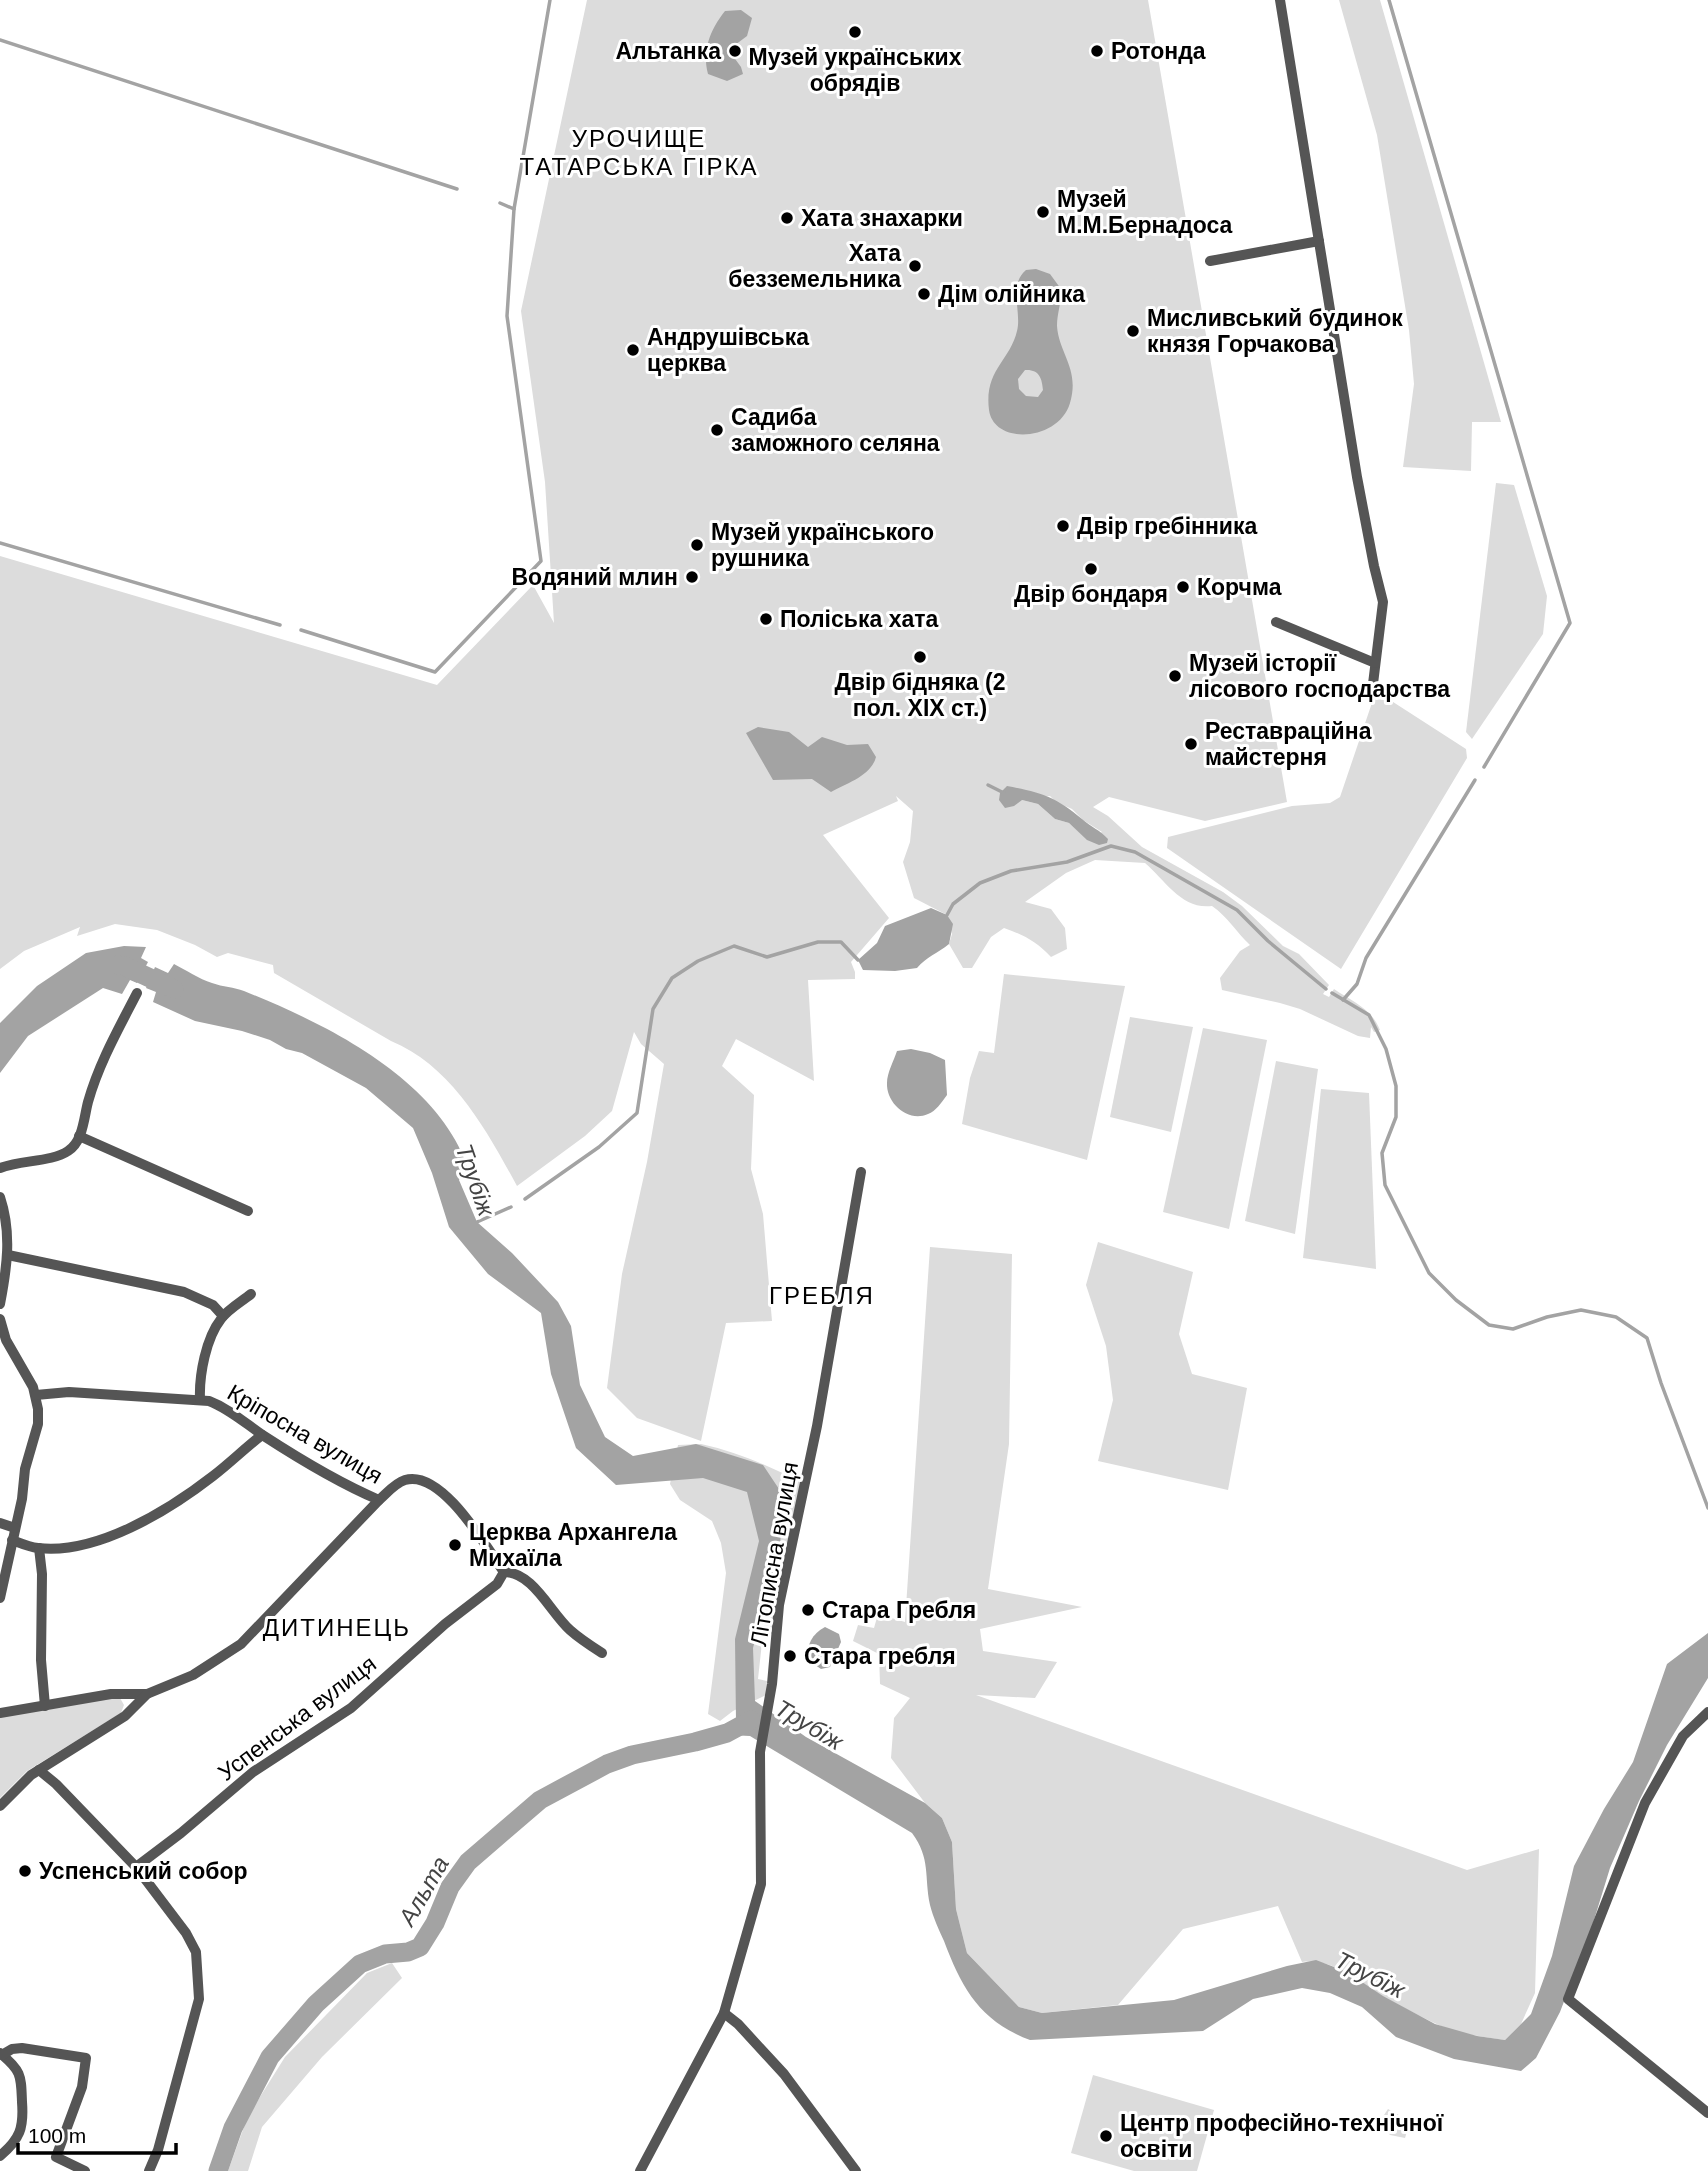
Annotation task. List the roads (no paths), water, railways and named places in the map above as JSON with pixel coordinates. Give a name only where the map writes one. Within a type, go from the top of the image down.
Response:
[{"type":"street","points":[[1280,0],[1357,477],[1383,602],[1372,692]]},
{"type":"street","points":[[1210,261],[1319,241]]},
{"type":"street","points":[[1276,622],[1376,663]]},
{"type":"street","points":[[0,1168],[63,1154],[73,1147],[105,1055],[137,993]]},
{"type":"street","points":[[79,1136],[248,1211]]},
{"type":"street","name":"Літописна вулиця","points":[[639,2171],[724,2013],[761,1884],[760,1752],[769,1706],[779,1605],[817,1426],[861,1172]]},
{"type":"street","points":[[0,1197],[8,1255],[0,1304]]},
{"type":"street","points":[[8,1255],[184,1292],[213,1305],[223,1316]]},
{"type":"street","points":[[200,1399],[202,1367],[215,1328],[223,1316],[251,1294]]},
{"type":"street","points":[[0,1319],[6,1340],[36,1395],[38,1424],[24,1469],[22,1499],[0,1598]]},
{"type":"street","name":"Кріпосна вулиця","points":[[36,1395],[69,1392],[200,1399],[226,1409],[262,1435],[328,1475],[379,1500],[402,1481],[426,1481],[457,1508],[504,1572]]},
{"type":"street","points":[[12,1540],[39,1548],[73,1546],[120,1533],[197,1487],[262,1435]]},
{"type":"street","points":[[0,1713],[111,1694],[147,1694],[193,1675],[241,1644],[379,1500]]},
{"type":"street","points":[[0,1522],[15,1528]]},
{"type":"street","points":[[39,1548],[42,1574],[40,1640],[45,1706]]},
{"type":"street","points":[[504,1572],[516,1573],[527,1581],[571,1631],[602,1653]]},
{"type":"street","name":"Успенська вулиця","points":[[136,1867],[253,1772],[351,1707],[445,1624],[497,1584],[504,1572]]},
{"type":"street","points":[[0,1805],[22,1782],[115,1723],[147,1694]]},
{"type":"street","points":[[1708,1712],[1683,1736],[1645,1803],[1568,1999],[1708,2113]]},
{"type":"street","points":[[39,1770],[56,1784],[136,1867],[194,1947],[198,1957],[200,1989],[197,2009],[149,2171]]},
{"type":"street","points":[[724,2013],[738,2024],[784,2074],[856,2171]]},
{"type":"street","points":[[0,2156],[18,2136],[24,2117],[22,2079],[1,2054],[22,2048],[86,2058],[86,2072],[78,2099],[56,2157],[85,2171]]},
{"type":"waterway","points":[[500,203],[514,209],[550,0]]},
{"type":"waterway","points":[[1389,0],[1570,623],[1484,767]]},
{"type":"waterway","points":[[0,40],[457,189]]},
{"type":"waterway","points":[[301,630],[435,672],[541,561],[507,316],[514,209]]},
{"type":"waterway","points":[[0,543],[280,625]]},
{"type":"waterway","points":[[1343,1000],[1357,984],[1366,958],[1475,780]]},
{"type":"waterway","points":[[988,785],[1004,793]]},
{"type":"waterway","points":[[947,915],[953,904],[980,883],[1011,871],[1067,862],[1111,846],[1135,852],[1237,910],[1268,941],[1326,989]]},
{"type":"waterway","points":[[525,1199],[599,1147],[637,1113],[653,1009],[672,978],[698,961],[734,946],[767,957],[818,942],[841,942],[858,960]]},
{"type":"waterway","name":"Трубіж","points":[[118,965],[174,989]]},
{"type":"waterway","points":[[1332,993],[1369,1015],[1386,1049],[1396,1086],[1396,1117],[1382,1153],[1385,1185],[1429,1273],[1456,1300],[1489,1325],[1513,1329],[1547,1317],[1581,1310],[1616,1317],[1647,1338],[1708,1508]]},
{"type":"waterway","points":[[477,1222],[511,1207]]},
{"type":"waterway","name":"Альта","points":[[218,2171],[233,2128],[270,2057],[316,2004],[360,1964],[385,1954],[408,1952],[420,1947],[435,1923],[450,1887],[468,1862],[540,1800],[607,1764],[632,1755],[727,1733],[751,1720]]},
{"type":"place","name":"Музей українських обрядів","points":[[855,32]]},
{"type":"place","name":"Альтанка","points":[[735,51]]},
{"type":"place","name":"Ротонда","points":[[1097,51]]},
{"type":"place","name":"Музей М.М.Бернадоса","points":[[1043,212]]},
{"type":"place","name":"Хата знахарки","points":[[787,218]]},
{"type":"place","name":"Хата безземельника","points":[[915,266]]},
{"type":"place","name":"Дім олійника","points":[[924,294]]},
{"type":"place","name":"Мисливський будинок князя Горчакова","points":[[1133,331]]},
{"type":"place","name":"Андрушівська церква","points":[[633,350]]},
{"type":"place","name":"Садиба заможного селяна","points":[[717,430]]},
{"type":"place","name":"Двір гребінника","points":[[1063,526]]},
{"type":"place","name":"Музей українського рушника","points":[[697,545]]},
{"type":"place","name":"Двір бондаря","points":[[1091,569]]},
{"type":"place","name":"Водяний млин","points":[[692,577]]},
{"type":"place","name":"Корчма","points":[[1183,587]]},
{"type":"place","name":"Поліська хата","points":[[766,619]]},
{"type":"place","name":"Двір бідняка (2 пол. XIX ст.)","points":[[920,657]]},
{"type":"place","name":"Музей історії лісового господарства","points":[[1175,676]]},
{"type":"place","name":"Реставраційна майстерня","points":[[1191,744]]},
{"type":"place","name":"Церква Архангела Михаїла","points":[[455,1545]]},
{"type":"place","name":"Стара Гребля","points":[[808,1610]]},
{"type":"place","name":"Стара гребля","points":[[790,1656]]},
{"type":"place","name":"Успенський собор","points":[[25,1871]]},
{"type":"place","name":"Центр професійно-технічної освіти","points":[[1106,2136]]},
{"type":"district","name":"УРОЧИЩЕ ТАТАРСЬКА ГІРКА","points":[[639,153]]},
{"type":"district","name":"ГРЕБЛЯ","points":[[822,1296]]},
{"type":"district","name":"ДИТИНЕЦЬ","points":[[337,1628]]}]
